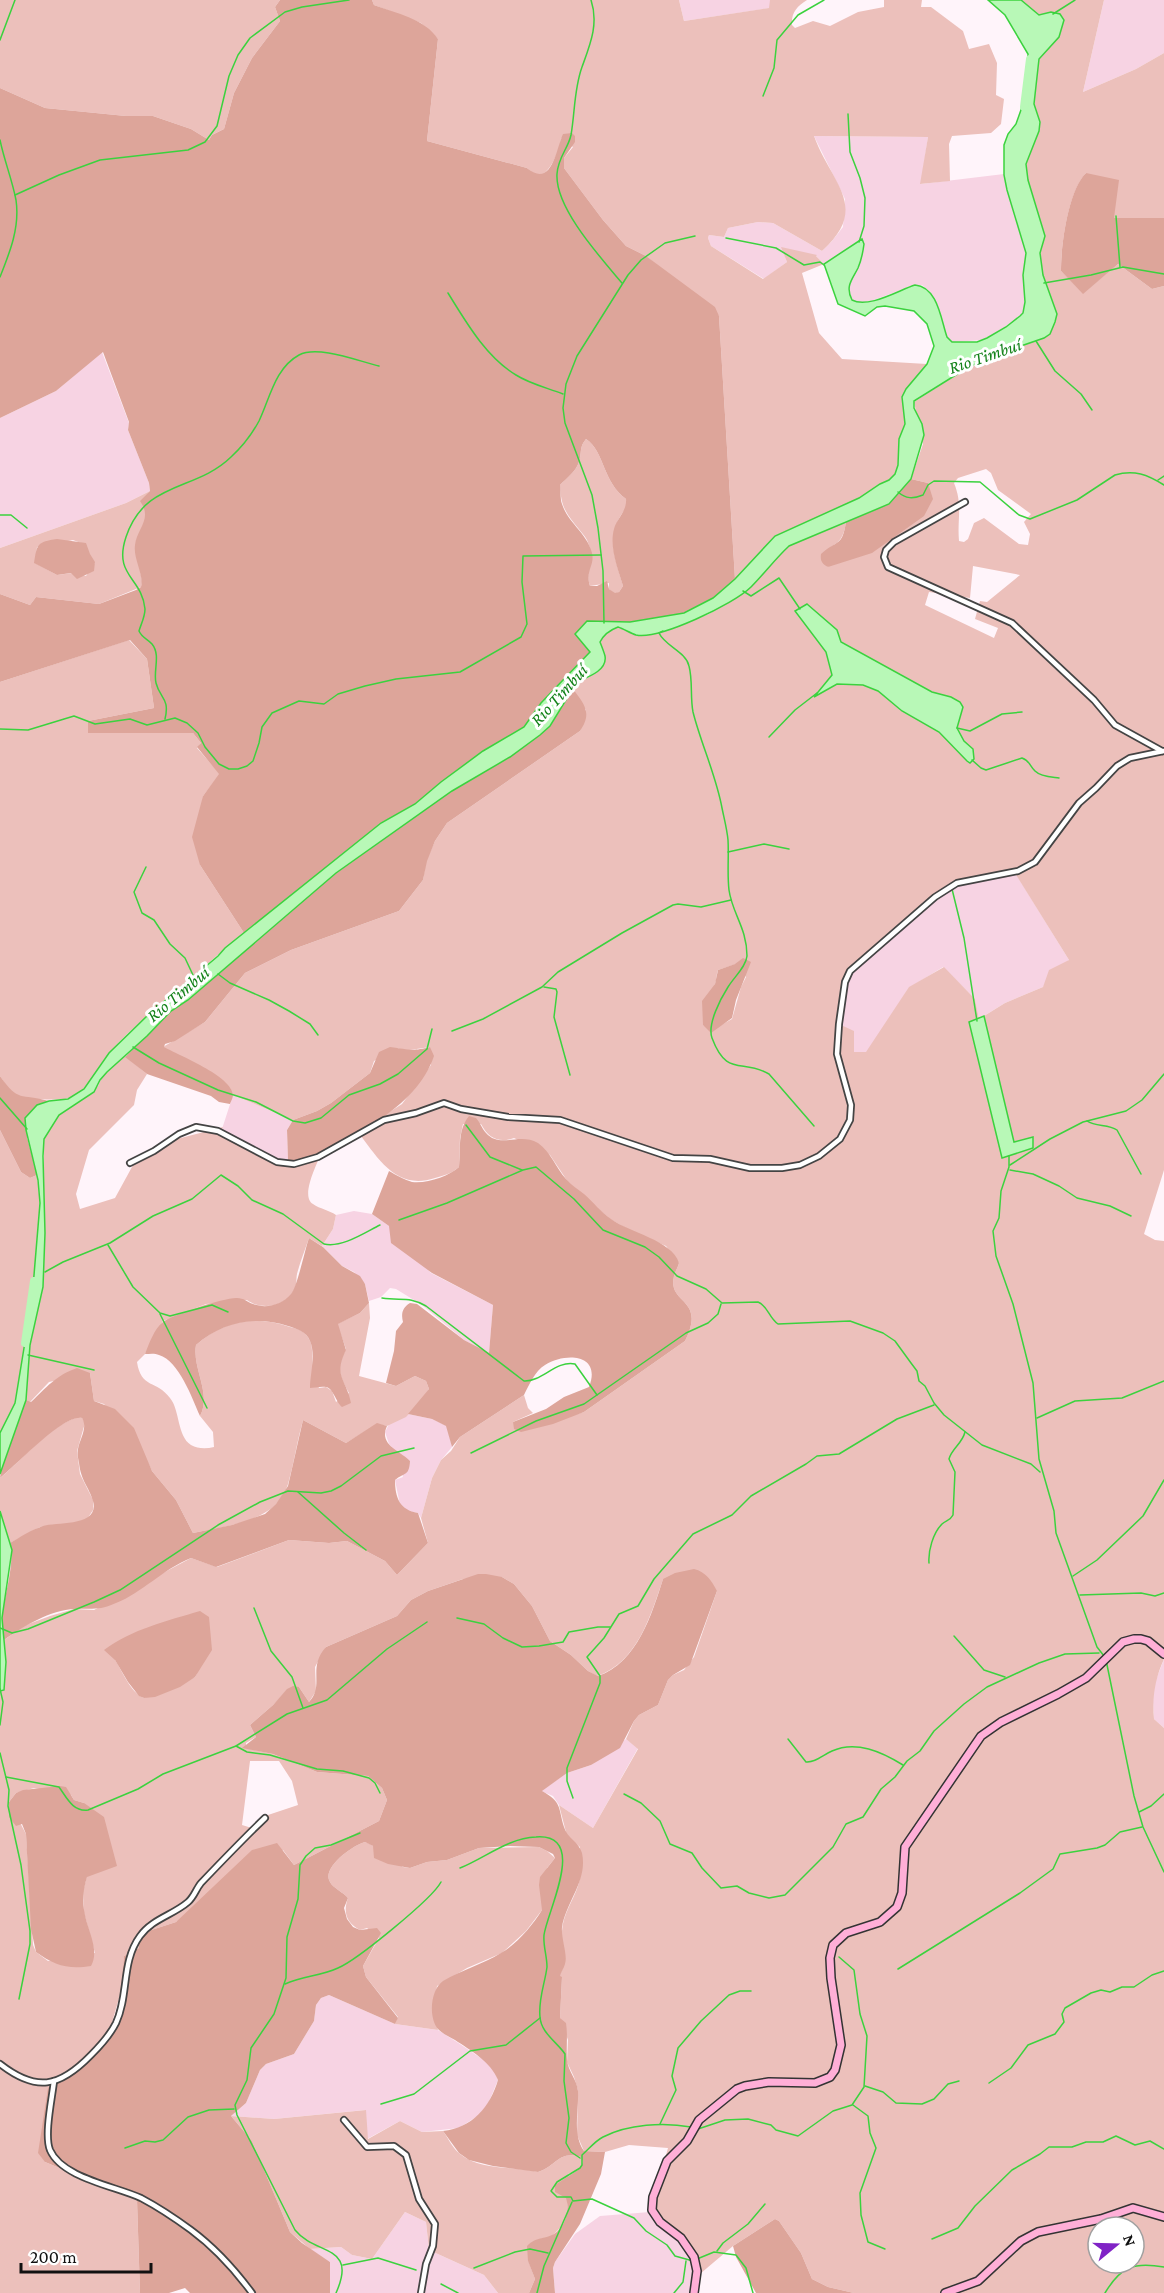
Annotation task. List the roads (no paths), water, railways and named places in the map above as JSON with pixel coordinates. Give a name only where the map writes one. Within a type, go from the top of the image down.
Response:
[{"type":"street","points":[[965,502],[894,542],[886,550],[884,556],[888,567],[1012,623],[1094,700],[1115,725],[1137,739],[1163,751]]},
{"type":"street","points":[[130,1163],[154,1152],[179,1134],[195,1127],[218,1131],[277,1162],[294,1164],[318,1157],[384,1120],[444,1103],[461,1109],[507,1117],[560,1120],[673,1158],[710,1159],[750,1168],[782,1168],[800,1165],[819,1156],[840,1139],[850,1120],[850,1105],[837,1054],[845,982],[850,971],[949,887],[977,878],[1018,871],[1035,862],[1079,803],[1117,766],[1130,758],[1163,751]]},
{"type":"street","points":[[694,2293],[697,2271],[694,2257],[685,2241],[660,2222],[652,2210],[653,2197],[667,2161],[687,2140],[699,2120],[737,2089],[752,2084],[779,2081],[815,2084],[830,2077],[835,2070],[841,2045],[831,1978],[832,1945],[846,1933],[880,1922],[897,1907],[902,1893],[905,1847],[981,1736],[1001,1722],[1086,1678],[1123,1642],[1141,1639],[1148,1641],[1164,1654]]},
{"type":"street","points":[[0,2064],[17,2077],[33,2082],[54,2081],[82,2065],[116,2024],[130,1956],[144,1930],[190,1900],[203,1882],[265,1818]]},
{"type":"street","points":[[54,2081],[47,2140],[54,2157],[62,2166],[141,2198],[192,2230],[238,2275],[252,2293]]},
{"type":"street","points":[[344,2120],[367,2147],[394,2146],[406,2155],[409,2161],[419,2199],[435,2224],[433,2246],[426,2264],[421,2293]]},
{"type":"street","points":[[945,2293],[954,2292],[978,2281],[1014,2246],[1038,2232],[1101,2219],[1133,2208],[1164,2217]]},
{"type":"water","points":[[988,0],[1021,0],[1039,15],[1051,12],[1060,14],[1064,20],[1059,37],[1039,59],[1034,104],[1040,122],[1039,131],[1026,164],[1028,180],[1045,236],[1040,253],[1043,275],[1057,314],[1050,334],[996,358],[981,361],[914,401],[914,408],[922,424],[924,435],[911,479],[889,504],[789,546],[751,587],[729,602],[696,619],[647,635],[636,635],[618,627],[612,629],[600,642],[605,656],[602,667],[593,675],[570,685],[566,700],[550,726],[540,735],[510,757],[452,791],[336,873],[188,1000],[171,1011],[107,1072],[94,1092],[59,1115],[44,1139],[43,1287],[30,1345],[26,1400],[0,1474],[0,1433],[15,1403],[32,1299],[40,1203],[38,1180],[25,1118],[37,1105],[68,1099],[84,1089],[109,1053],[147,1016],[225,948],[381,823],[415,804],[483,751],[524,727],[541,703],[590,652],[575,634],[587,621],[630,622],[684,613],[713,598],[735,579],[775,536],[859,498],[895,474],[898,465],[899,439],[905,424],[902,397],[927,364],[934,346],[927,324],[914,311],[885,306],[877,307],[865,316],[838,304],[824,264],[862,239],[864,244],[861,259],[849,287],[852,300],[875,301],[915,285],[923,287],[934,298],[947,337],[952,342],[977,342],[987,338],[1006,327],[1023,313],[1025,302],[1023,275],[1026,253],[1007,190],[1004,175],[1004,145],[1008,134],[1016,124],[1028,90],[1028,54],[1005,15]]},
{"type":"water","points":[[807,604],[837,630],[841,642],[932,692],[960,702],[963,707],[957,728],[964,741],[973,749],[974,759],[970,763],[967,761],[939,732],[902,711],[878,691],[863,685],[837,684],[814,697],[832,675],[826,652],[795,611]]},
{"type":"water","points":[[984,1016],[1014,1142],[1033,1137],[1033,1148],[1002,1158],[969,1022]]},
{"type":"water","points":[[0,1511],[12,1550],[2,1618],[6,1662],[4,1690],[0,1691]]},
{"type":"waterway","points":[[0,40],[15,0]]},
{"type":"waterway","points":[[15,195],[100,160],[188,150],[205,142],[217,126],[229,76],[238,55],[250,38],[285,12],[349,0]]},
{"type":"waterway","points":[[591,0],[594,26],[577,84],[571,135],[558,168],[558,187],[571,217],[622,283]]},
{"type":"waterway","points":[[763,96],[774,68],[777,40],[798,15],[824,0]]},
{"type":"waterway","points":[[1053,14],[1075,0]]},
{"type":"waterway","name":"Rio Timbuí","points":[[1024,107],[1030,59]]},
{"type":"waterway","points":[[848,114],[850,152],[865,198],[864,226],[859,242]]},
{"type":"waterway","points":[[0,140],[17,210],[13,239],[0,277]]},
{"type":"waterway","points":[[1116,216],[1120,267]]},
{"type":"waterway","points":[[604,623],[603,571],[598,528],[592,495],[565,423],[563,408],[566,384],[577,356],[628,275],[641,260],[665,243],[695,236]]},
{"type":"waterway","points":[[726,238],[776,248],[804,265],[820,262],[824,265]]},
{"type":"waterway","points":[[1044,283],[1123,267],[1164,274]]},
{"type":"waterway","points":[[448,293],[462,316],[495,359],[527,381],[563,394]]},
{"type":"waterway","points":[[1036,341],[1055,371],[1081,394],[1092,410]]},
{"type":"waterway","points":[[165,719],[166,707],[156,683],[155,648],[139,631],[145,612],[143,598],[123,560],[126,537],[134,519],[145,505],[158,496],[217,468],[235,453],[259,421],[274,384],[284,368],[299,355],[307,352],[327,353],[379,366]]},
{"type":"waterway","points":[[898,492],[913,498],[923,495],[928,485],[934,481],[980,482],[1019,515],[1030,519],[1077,500],[1115,475],[1122,473],[1141,474],[1164,485]]},
{"type":"waterway","points":[[1158,480],[1164,476]]},
{"type":"waterway","points":[[0,515],[11,515],[27,528]]},
{"type":"waterway","points":[[0,729],[28,730],[74,716],[95,724],[130,719],[147,725],[175,718],[187,723],[198,733],[205,747],[219,764],[229,769],[238,769],[253,761],[262,727],[272,713],[299,701],[324,704],[338,694],[396,679],[460,672],[521,637],[527,624],[522,582],[523,556],[601,555]]},
{"type":"waterway","points":[[743,591],[751,596],[779,578],[800,609]]},
{"type":"waterway","points":[[663,631],[659,633],[662,638],[684,657],[689,666],[693,712],[716,784],[726,828],[728,884],[745,937],[747,956],[715,1011],[711,1026],[712,1038],[723,1058],[730,1063],[751,1067],[769,1074],[814,1126]]},
{"type":"waterway","points":[[769,737],[795,710],[817,693]]},
{"type":"waterway","points":[[957,728],[970,731],[1002,714],[1022,712]]},
{"type":"waterway","points":[[972,760],[986,770],[1022,758],[1037,773],[1059,778]]},
{"type":"waterway","points":[[728,852],[764,844],[789,849]]},
{"type":"waterway","points":[[146,867],[134,892],[142,913],[154,920],[170,944],[185,958],[193,975]]},
{"type":"waterway","points":[[952,889],[964,938],[977,1021]]},
{"type":"waterway","points":[[452,1031],[483,1019],[542,987],[558,972],[673,905],[701,907],[731,900]]},
{"type":"waterway","points":[[218,974],[230,983],[289,1011],[310,1024],[318,1035]]},
{"type":"waterway","points":[[544,987],[556,989],[557,992],[554,1017],[570,1075]]},
{"type":"waterway","points":[[133,1047],[159,1063],[218,1090],[256,1102],[293,1121],[305,1123],[321,1118],[349,1095],[380,1084],[398,1074],[427,1049],[432,1029]]},
{"type":"waterway","points":[[1010,1165],[1050,1139],[1083,1122],[1126,1111],[1142,1100],[1164,1074]]},
{"type":"waterway","points":[[0,1098],[27,1129]]},
{"type":"waterway","points":[[1087,1121],[1117,1130],[1141,1174]]},
{"type":"waterway","points":[[466,1125],[490,1157],[522,1170]]},
{"type":"waterway","points":[[1009,1156],[1009,1167],[1001,1191],[999,1218],[993,1231],[996,1256],[1013,1304],[1033,1383],[1039,1459],[1054,1511],[1056,1533],[1097,1647],[1104,1656]]},
{"type":"waterway","points":[[399,1220],[447,1203],[523,1170],[536,1167],[574,1199],[603,1230],[645,1247],[659,1257],[677,1276],[706,1289],[722,1303],[758,1302],[778,1324],[850,1321],[883,1333],[895,1341],[917,1371],[919,1381],[925,1386],[944,1415],[982,1445],[1031,1464],[1040,1472]]},
{"type":"waterway","points":[[1010,1170],[1033,1174],[1059,1186],[1077,1198],[1110,1206],[1131,1216]]},
{"type":"waterway","points":[[45,1272],[110,1243],[153,1216],[192,1199],[221,1175],[238,1186],[252,1200],[283,1214],[324,1244],[345,1242],[380,1225]]},
{"type":"waterway","points":[[108,1245],[133,1287],[160,1313],[170,1316],[212,1305],[228,1312]]},
{"type":"waterway","name":"Rio Timbuí","points":[[25,1343],[34,1281]]},
{"type":"waterway","points":[[382,1298],[410,1300],[426,1306],[524,1381],[537,1378],[562,1365],[575,1364],[597,1395]]},
{"type":"waterway","points":[[471,1453],[536,1421],[584,1404],[686,1333],[708,1323],[718,1314],[721,1304]]},
{"type":"waterway","points":[[160,1314],[207,1408]]},
{"type":"waterway","points":[[28,1355],[94,1370]]},
{"type":"waterway","points":[[1037,1418],[1075,1401],[1122,1398],[1164,1381]]},
{"type":"waterway","points":[[573,1798],[567,1781],[567,1768],[600,1683],[600,1676],[587,1657],[604,1638],[619,1614],[638,1606],[654,1579],[693,1534],[732,1515],[751,1496],[817,1456],[839,1454],[897,1419],[934,1405]]},
{"type":"waterway","points":[[929,1563],[930,1548],[936,1532],[953,1515],[955,1472],[949,1459],[965,1432]]},
{"type":"waterway","points":[[0,1628],[12,1633],[28,1629],[94,1602],[120,1590],[218,1525],[260,1502],[288,1491],[321,1493],[331,1491],[381,1456],[414,1448]]},
{"type":"waterway","points":[[1073,1576],[1097,1560],[1143,1516],[1164,1480]]},
{"type":"waterway","points":[[298,1492],[366,1550]]},
{"type":"waterway","points":[[1080,1595],[1141,1593],[1155,1596],[1164,1593]]},
{"type":"waterway","points":[[254,1608],[271,1651],[292,1677],[303,1708]]},
{"type":"waterway","points":[[457,1618],[484,1624],[503,1638],[522,1647],[563,1642],[569,1632],[610,1627]]},
{"type":"waterway","points":[[6,1777],[59,1787],[74,1807],[88,1810],[138,1789],[163,1774],[236,1746],[287,1714],[327,1700],[387,1649],[427,1622]]},
{"type":"waterway","points":[[954,1636],[984,1670],[1005,1677]]},
{"type":"waterway","points":[[624,1794],[641,1803],[660,1821],[670,1844],[692,1853],[702,1868],[721,1888],[737,1886],[749,1893],[769,1898],[785,1895],[833,1847],[846,1824],[863,1817],[881,1789],[895,1777],[907,1761],[920,1751],[934,1731],[964,1704],[987,1687],[1039,1663],[1065,1654],[1099,1653]]},
{"type":"waterway","points":[[1106,1660],[1134,1796],[1143,1827],[1164,1872]]},
{"type":"waterway","points":[[0,1689],[3,1702],[0,1725]]},
{"type":"waterway","points":[[788,1739],[806,1762],[816,1760],[841,1748],[859,1747],[878,1752],[903,1765]]},
{"type":"waterway","points":[[236,1746],[247,1752],[270,1755],[317,1769],[343,1771],[369,1778],[375,1783],[380,1793]]},
{"type":"waterway","points":[[0,1753],[9,1790],[8,1806],[21,1865],[30,1931],[30,1944],[19,1999]]},
{"type":"waterway","points":[[1139,1812],[1151,1806],[1164,1794]]},
{"type":"waterway","points":[[898,1969],[1020,1893],[1053,1869],[1060,1854],[1097,1848],[1105,1845],[1120,1832],[1142,1827]]},
{"type":"waterway","points":[[336,2293],[342,2266],[338,2258],[313,2244],[295,2230],[237,2115],[235,2105],[247,2080],[251,2048],[274,2014],[286,1978],[287,1937],[298,1899],[300,1865],[315,1848],[331,1845],[360,1833]]},
{"type":"waterway","points":[[460,1868],[506,1845],[526,1838],[552,1839],[560,1847],[563,1860],[561,1876],[544,1935],[547,1967],[540,2017],[546,2033],[565,2054],[564,2081],[569,2118],[566,2143],[571,2152],[580,2158]]},
{"type":"waterway","points":[[285,1984],[332,1971],[348,1963],[409,1915],[441,1882]]},
{"type":"waterway","points":[[698,2129],[725,2120],[748,2119],[798,2136],[833,2111],[852,2105],[864,2087],[867,2036],[860,2014],[854,1970],[839,1957]]},
{"type":"waterway","points":[[989,2083],[1011,2068],[1028,2045],[1055,2034],[1064,2022],[1062,2014],[1065,2008],[1091,1993],[1134,1987],[1152,1975],[1164,1971]]},
{"type":"waterway","points":[[660,2124],[676,2090],[672,2076],[678,2048],[701,2021],[729,1995],[740,1991],[751,1991]]},
{"type":"waterway","points":[[381,2104],[414,2094],[470,2051],[506,2045],[540,2018]]},
{"type":"waterway","points":[[865,2086],[883,2092],[896,2103],[922,2104],[934,2099],[948,2084],[959,2081]]},
{"type":"waterway","points":[[853,2105],[868,2116],[870,2133],[876,2148],[860,2193],[861,2215],[868,2242],[885,2249]]},
{"type":"waterway","points":[[125,2148],[145,2141],[163,2140],[188,2117],[209,2110],[234,2109]]},
{"type":"waterway","points":[[691,2127],[646,2125],[624,2129],[603,2137],[582,2155],[580,2168],[557,2182],[551,2191],[557,2197],[571,2197],[573,2201],[592,2199],[634,2218],[646,2231],[667,2245],[675,2256],[693,2261]]},
{"type":"waterway","points":[[932,2239],[958,2228],[975,2206],[1012,2170],[1049,2147],[1072,2147],[1086,2142],[1103,2142],[1116,2136],[1135,2145],[1150,2141],[1164,2149]]},
{"type":"waterway","points":[[537,2293],[544,2266],[572,2202]]},
{"type":"waterway","points":[[717,2251],[723,2243],[748,2224],[765,2204]]},
{"type":"waterway","points":[[474,2268],[515,2252],[530,2249],[548,2253]]},
{"type":"waterway","points":[[697,2259],[714,2252],[736,2255],[746,2268],[753,2293]]},
{"type":"waterway","points":[[343,2265],[378,2258],[416,2270]]},
{"type":"waterway","points":[[674,2293],[683,2282],[686,2261]]},
{"type":"waterway","points":[[1105,2293],[1117,2277],[1129,2268],[1144,2265],[1164,2267]]},
{"type":"waterway","points":[[441,2284],[458,2293]]}]
